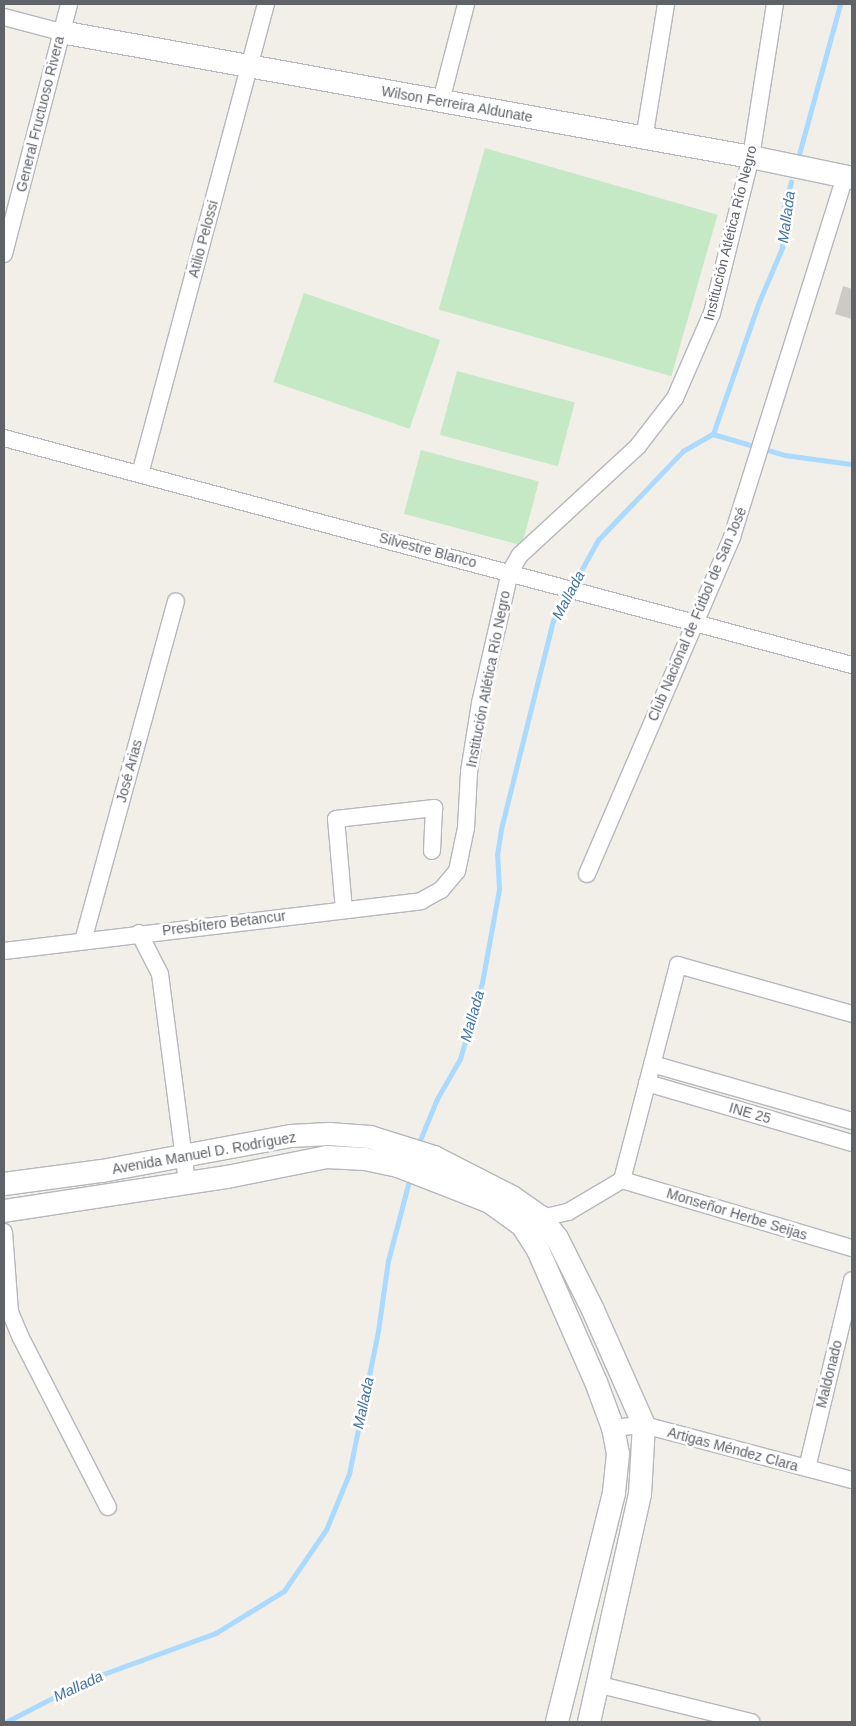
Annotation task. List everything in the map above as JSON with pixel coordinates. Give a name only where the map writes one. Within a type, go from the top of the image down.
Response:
[{"type":"street","name":"General Fructuoso Rivera","points":[[4,254],[60,32],[69,4]]},
{"type":"street","name":"Atilio Pelossi","points":[[140,474],[266,4]]},
{"type":"street","points":[[441,101],[466,4]]},
{"type":"street","points":[[644,138],[666,4]]},
{"type":"street","name":"Institución Atlética Río Negro","points":[[441,890],[457,871],[466,828],[469,772],[480,703],[510,572],[520,555],[638,446],[675,398],[712,313],[751,157],[775,4]]},
{"type":"street","points":[[4,17],[60,32]]},
{"type":"street","name":"Wilson Ferreira Aldunate","points":[[60,32],[751,157],[849,177]]},
{"type":"street","name":"Club Nacional de Fútbol de San José","points":[[587,874],[732,537],[849,177]]},
{"type":"street","name":"Silvestre Blanco","points":[[4,438],[695,621],[852,665]]},
{"type":"street","name":"José Arias","points":[[83,941],[176,601]]},
{"type":"street","points":[[344,910],[336,819],[434,808],[432,851]]},
{"type":"street","name":"Presbítero Betancur","points":[[4,951],[139,933],[420,901],[441,890]]},
{"type":"street","points":[[139,933],[160,974],[187,1182]]},
{"type":"street","points":[[531,1221],[568,1212],[622,1180],[678,965],[852,1014]]},
{"type":"street","name":"INE 25","points":[[652,1064],[852,1121]]},
{"type":"street","name":"INE 25","points":[[647,1083],[852,1143]]},
{"type":"street","name":"Avenida Manuel D. Rodríguez","points":[[4,1184],[184,1156],[291,1136],[329,1134],[370,1137],[401,1156]]},
{"type":"street","points":[[401,1156],[512,1197],[531,1221],[557,1238],[593,1310],[644,1425],[640,1494],[589,1722]]},
{"type":"street","name":"Avenida Manuel D. Rodríguez","points":[[4,1211],[187,1182],[327,1157],[365,1159],[401,1156]]},
{"type":"street","name":"Monseñor Herbe Seijas","points":[[622,1180],[852,1248]]},
{"type":"street","points":[[531,1221],[538,1250],[613,1428],[618,1454],[614,1493],[557,1722]]},
{"type":"street","points":[[4,1232],[14,1320],[108,1507]]},
{"type":"street","name":"Maldonado","points":[[807,1468],[852,1280]]},
{"type":"street","name":"Artigas Méndez Clara","points":[[613,1428],[644,1425],[852,1480]]},
{"type":"street","points":[[596,1684],[751,1722]]},
{"type":"green space","points":[[485,148],[718,215],[671,376],[439,309]]},
{"type":"green space","points":[[304,293],[440,340],[410,429],[273,382]]},
{"type":"green space","points":[[457,371],[575,403],[558,466],[440,435]]},
{"type":"green space","points":[[421,450],[539,482],[522,545],[404,514]]},
{"type":"building","points":[[843,286],[852,289],[852,319],[835,314]]},
{"type":"waterway","name":"Mallada","points":[[798,158],[840,4]]},
{"type":"waterway","name":"Mallada","points":[[572,587],[598,540],[683,451],[713,434],[759,302],[782,248],[784,208],[791,182]]},
{"type":"waterway","points":[[713,434],[785,455],[852,464]]},
{"type":"waterway","name":"Mallada","points":[[418,1145],[437,1099],[460,1059],[482,983],[499,889],[497,855],[502,825],[553,621],[568,594]]},
{"type":"waterway","name":"Mallada","points":[[6,1722],[87,1680],[216,1633],[284,1591],[326,1530],[349,1474],[378,1331],[388,1261],[410,1177]]}]
